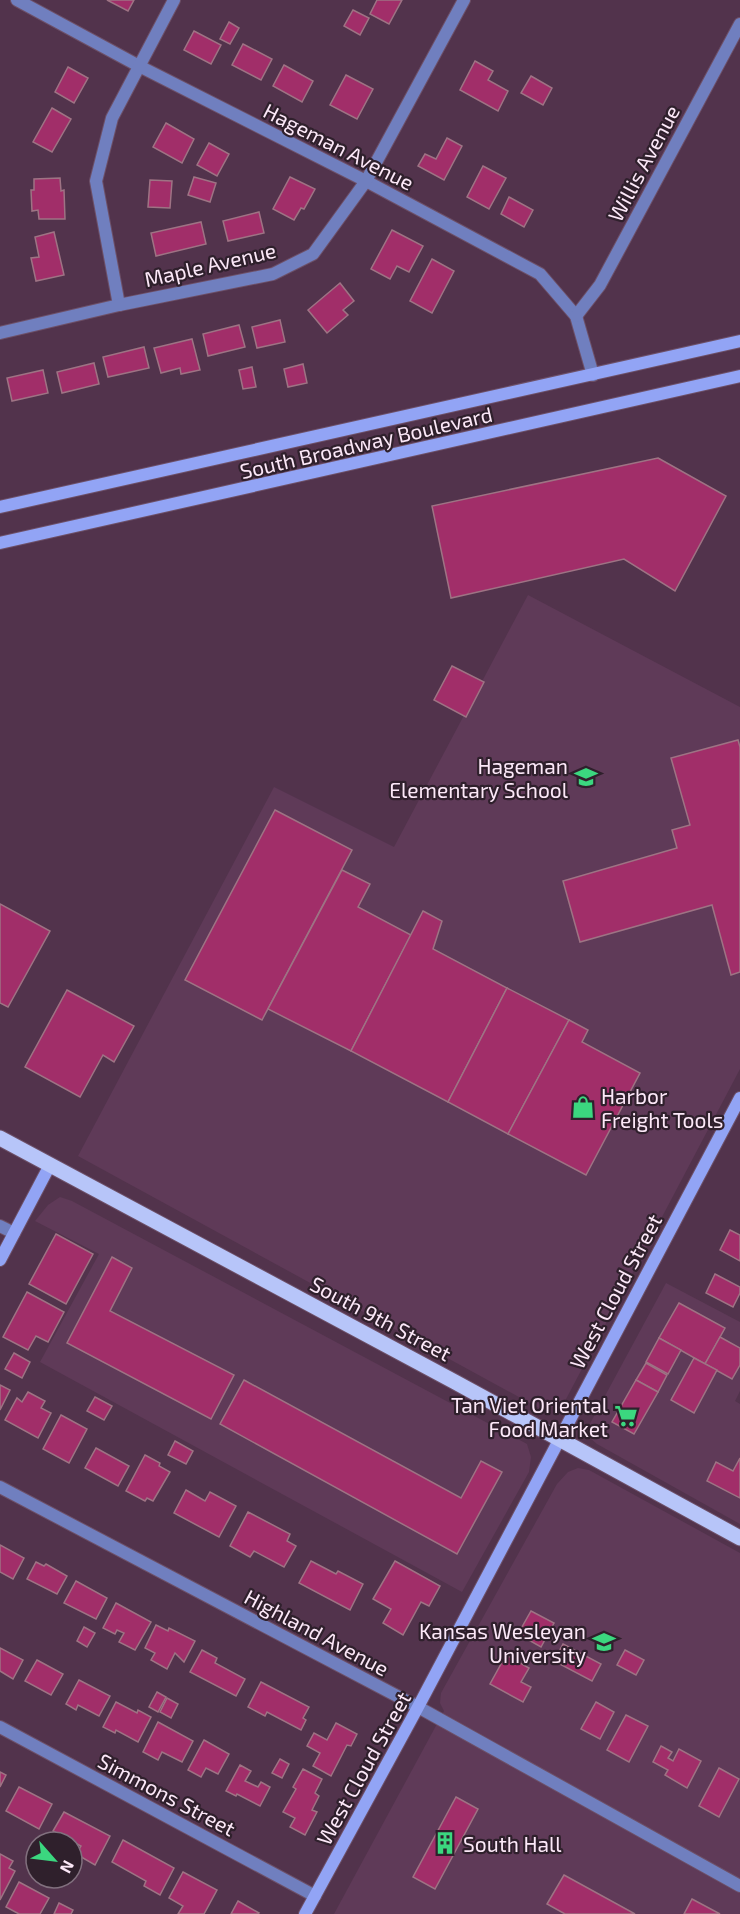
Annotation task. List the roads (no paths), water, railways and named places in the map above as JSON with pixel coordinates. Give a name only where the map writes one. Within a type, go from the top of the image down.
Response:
[{"type":"main road","name":"South Broadway Boulevard","points":[[0,507],[740,341]]},
{"type":"main road","name":"South Broadway Boulevard","points":[[0,543],[738,379]]},
{"type":"main road","name":"West Cloud Street","points":[[305,1914],[418,1707],[740,1098]]},
{"type":"main road","name":"South 9th Street","points":[[0,1138],[740,1538]]},
{"type":"main road","points":[[0,1260],[50,1165]]},
{"type":"street","name":"Hageman Avenue","points":[[17,0],[139,66],[540,274],[576,316],[593,375]]},
{"type":"street","points":[[119,304],[96,181],[112,118],[174,0]]},
{"type":"street","name":"Maple Avenue","points":[[0,333],[119,304],[273,274],[313,254],[366,182],[464,0]]},
{"type":"street","name":"Willis Avenue","points":[[576,316],[600,285],[740,24]]},
{"type":"street","points":[[0,1226],[14,1233]]},
{"type":"street","name":"Highland Avenue","points":[[0,1487],[418,1707],[740,1886]]},
{"type":"street","name":"Simmons Street","points":[[0,1727],[315,1896]]},
{"type":"place","name":"Hageman Elementary School","points":[[586,777]]},
{"type":"place","name":"Harbor Freight Tools","points":[[583,1107]]},
{"type":"place","name":"Tan Viet Oriental Food Market","points":[[626,1416]]},
{"type":"place","name":"Kansas Wesleyan University","points":[[604,1642]]},
{"type":"place","name":"South Hall","points":[[445,1843]]}]
